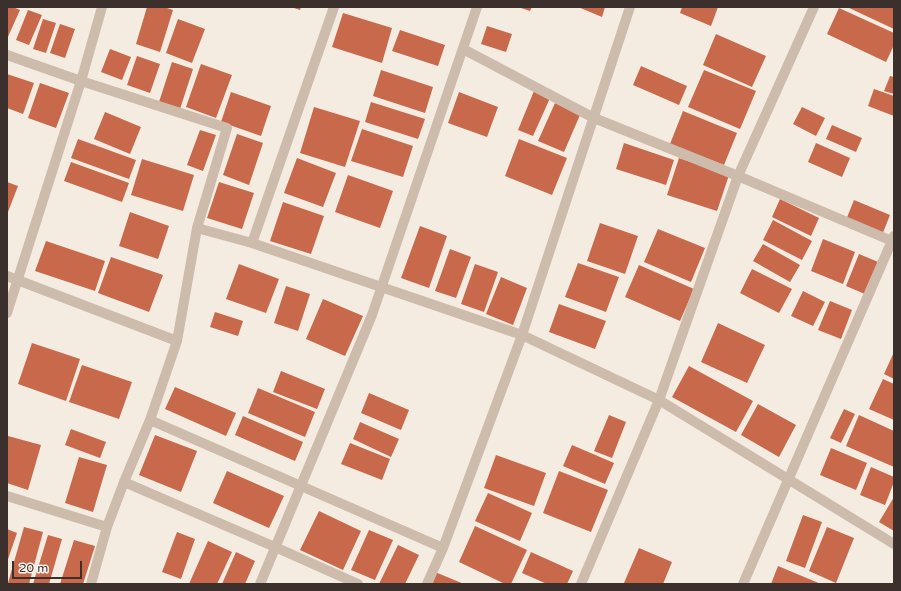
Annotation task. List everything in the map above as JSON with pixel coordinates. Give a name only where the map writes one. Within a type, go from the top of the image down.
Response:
[{"type":"street","points":[[7,313],[102,7]]},
{"type":"street","points":[[252,243],[334,7]]},
{"type":"street","points":[[260,584],[372,315],[477,7]]},
{"type":"street","points":[[428,584],[443,548],[522,335],[630,7]]},
{"type":"street","points":[[581,584],[659,400],[738,176],[814,7]]},
{"type":"street","points":[[463,49],[594,118],[893,239],[744,584]]},
{"type":"street","points":[[7,55],[80,81],[227,128],[197,228],[177,341],[150,420],[124,482],[108,527],[91,584]]},
{"type":"street","points":[[197,228],[252,243],[522,335],[659,400],[894,544]]},
{"type":"street","points":[[7,276],[177,341]]},
{"type":"street","points":[[150,420],[443,548]]},
{"type":"street","points":[[124,482],[358,584]]},
{"type":"street","points":[[7,496],[108,527]]},
{"type":"building","points":[[7,7],[13,7],[20,10],[7,39]]},
{"type":"building","points":[[147,7],[164,7],[173,10],[160,52],[136,44]]},
{"type":"building","points":[[291,7],[301,7],[300,10]]},
{"type":"building","points":[[518,7],[532,7],[530,11]]},
{"type":"building","points":[[578,7],[605,7],[602,17]]},
{"type":"building","points":[[682,7],[718,7],[711,26],[680,13]]},
{"type":"building","points":[[847,7],[894,7],[894,29]]},
{"type":"building","points":[[839,8],[894,33],[894,45],[886,62],[827,34]]},
{"type":"building","points":[[28,10],[42,15],[29,45],[16,40]]},
{"type":"building","points":[[343,13],[392,28],[382,63],[332,47]]},
{"type":"building","points":[[43,19],[56,23],[46,53],[33,49]]},
{"type":"building","points":[[178,19],[205,29],[192,63],[166,53]]},
{"type":"building","points":[[60,24],[75,29],[65,58],[50,53]]},
{"type":"building","points":[[487,26],[512,34],[506,52],[481,44]]},
{"type":"building","points":[[400,30],[445,45],[438,66],[392,51]]},
{"type":"building","points":[[716,34],[766,56],[752,87],[703,65]]},
{"type":"building","points":[[110,49],[131,57],[122,80],[101,72]]},
{"type":"building","points":[[137,56],[160,64],[150,93],[127,85]]},
{"type":"building","points":[[172,62],[193,69],[180,109],[159,102]]},
{"type":"building","points":[[201,64],[232,75],[216,118],[186,107]]},
{"type":"building","points":[[641,66],[687,86],[679,105],[633,85]]},
{"type":"building","points":[[381,70],[433,87],[425,113],[373,96]]},
{"type":"building","points":[[704,70],[756,91],[740,129],[688,107]]},
{"type":"building","points":[[7,74],[34,83],[23,114],[7,108]]},
{"type":"building","points":[[890,76],[894,77],[894,94],[884,91]]},
{"type":"building","points":[[40,83],[69,93],[56,128],[28,118]]},
{"type":"building","points":[[874,89],[894,96],[894,116],[868,106]]},
{"type":"building","points":[[534,91],[550,98],[533,136],[518,130]]},
{"type":"building","points":[[231,92],[271,106],[261,136],[221,122]]},
{"type":"building","points":[[459,92],[498,107],[487,137],[448,123]]},
{"type":"building","points":[[371,102],[425,119],[418,139],[365,122]]},
{"type":"building","points":[[555,103],[580,115],[564,152],[538,141]]},
{"type":"building","points":[[314,107],[360,121],[345,167],[300,153]]},
{"type":"building","points":[[802,107],[825,118],[816,136],[793,124]]},
{"type":"building","points":[[683,111],[737,133],[724,165],[670,144]]},
{"type":"building","points":[[105,112],[141,127],[130,154],[94,139]]},
{"type":"building","points":[[832,125],[862,138],[856,152],[826,139]]},
{"type":"building","points":[[362,129],[413,146],[403,177],[351,161]]},
{"type":"building","points":[[200,130],[216,135],[203,171],[187,165]]},
{"type":"building","points":[[237,134],[263,143],[249,185],[223,175]]},
{"type":"building","points":[[78,139],[136,160],[129,179],[71,158]]},
{"type":"building","points":[[519,139],[567,158],[552,195],[505,176]]},
{"type":"building","points":[[624,143],[674,160],[666,185],[616,169]]},
{"type":"building","points":[[816,143],[850,158],[842,177],[808,162]]},
{"type":"building","points":[[297,158],[336,173],[323,207],[284,193]]},
{"type":"building","points":[[679,158],[729,175],[717,211],[667,195]]},
{"type":"building","points":[[142,159],[194,175],[183,211],[131,195]]},
{"type":"building","points":[[71,162],[129,183],[122,202],[64,181]]},
{"type":"building","points":[[348,175],[393,191],[380,228],[335,212]]},
{"type":"building","points":[[7,182],[18,186],[8,212],[7,212]]},
{"type":"building","points":[[219,182],[254,193],[242,229],[207,218]]},
{"type":"building","points":[[780,199],[819,218],[811,236],[772,217]]},
{"type":"building","points":[[854,200],[890,215],[882,235],[846,220]]},
{"type":"building","points":[[283,202],[324,216],[311,254],[270,241]]},
{"type":"building","points":[[130,212],[169,226],[158,259],[119,246]]},
{"type":"building","points":[[773,220],[812,241],[802,260],[763,240]]},
{"type":"building","points":[[600,223],[638,236],[625,274],[587,261]]},
{"type":"building","points":[[420,226],[447,236],[429,288],[401,278]]},
{"type":"building","points":[[658,229],[705,248],[691,282],[644,262]]},
{"type":"building","points":[[823,239],[855,252],[843,284],[811,271]]},
{"type":"building","points":[[46,241],[105,261],[95,291],[35,271]]},
{"type":"building","points":[[763,244],[800,265],[790,282],[753,261]]},
{"type":"building","points":[[450,249],[471,257],[456,298],[435,291]]},
{"type":"building","points":[[859,254],[878,262],[865,294],[846,286]]},
{"type":"building","points":[[111,257],[163,275],[149,312],[98,293]]},
{"type":"building","points":[[578,263],[619,277],[606,312],[565,297]]},
{"type":"building","points":[[239,264],[279,279],[266,313],[226,299]]},
{"type":"building","points":[[475,264],[498,272],[484,312],[461,304]]},
{"type":"building","points":[[639,265],[694,289],[680,321],[625,297]]},
{"type":"building","points":[[752,269],[792,289],[779,313],[740,293]]},
{"type":"building","points":[[501,277],[527,288],[513,325],[486,314]]},
{"type":"building","points":[[286,286],[310,294],[298,331],[274,323]]},
{"type":"building","points":[[803,291],[825,302],[813,326],[791,316]]},
{"type":"building","points":[[323,299],[363,316],[345,356],[306,339]]},
{"type":"building","points":[[830,301],[852,310],[841,339],[818,330]]},
{"type":"building","points":[[559,304],[606,321],[595,349],[549,332]]},
{"type":"building","points":[[215,312],[243,321],[238,336],[210,327]]},
{"type":"building","points":[[718,323],[765,345],[747,383],[701,362]]},
{"type":"building","points":[[32,343],[80,359],[66,401],[18,384]]},
{"type":"building","points":[[894,352],[894,379],[884,374]]},
{"type":"building","points":[[82,365],[132,382],[119,419],[69,402]]},
{"type":"building","points":[[689,366],[753,401],[736,432],[672,397]]},
{"type":"building","points":[[281,371],[325,389],[317,409],[273,392]]},
{"type":"building","points":[[883,379],[894,384],[894,420],[869,409]]},
{"type":"building","points":[[175,387],[236,413],[226,436],[165,409]]},
{"type":"building","points":[[258,388],[315,412],[305,437],[248,413]]},
{"type":"building","points":[[369,393],[409,410],[401,430],[361,413]]},
{"type":"building","points":[[758,404],[796,425],[779,457],[741,435]]},
{"type":"building","points":[[844,409],[855,414],[841,443],[830,438]]},
{"type":"building","points":[[609,415],[626,422],[612,458],[594,451]]},
{"type":"building","points":[[859,415],[894,431],[894,467],[846,446]]},
{"type":"building","points":[[243,416],[303,442],[295,461],[235,435]]},
{"type":"building","points":[[360,422],[399,439],[391,457],[353,439]]},
{"type":"building","points":[[71,429],[106,442],[100,458],[65,445]]},
{"type":"building","points":[[155,435],[197,451],[181,492],[139,475]]},
{"type":"building","points":[[8,436],[41,445],[28,490],[7,483]]},
{"type":"building","points":[[350,443],[390,459],[382,480],[341,464]]},
{"type":"building","points":[[572,445],[614,463],[605,484],[563,466]]},
{"type":"building","points":[[831,448],[867,463],[856,490],[820,475]]},
{"type":"building","points":[[496,455],[546,473],[534,506],[484,488]]},
{"type":"building","points":[[79,457],[107,465],[93,512],[65,503]]},
{"type":"building","points":[[871,467],[894,477],[894,482],[885,505],[860,495]]},
{"type":"building","points":[[227,471],[284,496],[269,528],[213,503]]},
{"type":"building","points":[[559,471],[608,490],[591,532],[543,513]]},
{"type":"building","points":[[488,493],[532,513],[520,541],[475,521]]},
{"type":"building","points":[[894,497],[894,531],[879,522]]},
{"type":"building","points":[[319,511],[361,531],[343,570],[300,550]]},
{"type":"building","points":[[803,515],[822,522],[805,568],[786,561]]},
{"type":"building","points":[[475,526],[527,550],[511,584],[505,584],[459,562]]},
{"type":"building","points":[[24,527],[43,532],[29,584],[11,584],[8,583]]},
{"type":"building","points":[[827,527],[854,538],[836,583],[809,571]]},
{"type":"building","points":[[7,529],[17,533],[7,562]]},
{"type":"building","points":[[369,530],[393,540],[375,580],[351,570]]},
{"type":"building","points":[[177,532],[195,539],[181,579],[162,572]]},
{"type":"building","points":[[48,535],[62,539],[49,584],[33,584]]},
{"type":"building","points":[[74,540],[95,546],[83,584],[60,584]]},
{"type":"building","points":[[208,541],[232,552],[217,584],[189,584]]},
{"type":"building","points":[[398,545],[419,555],[405,584],[379,584]]},
{"type":"building","points":[[639,548],[672,562],[663,584],[624,583]]},
{"type":"building","points":[[236,552],[255,561],[245,584],[222,584]]},
{"type":"building","points":[[531,552],[573,571],[567,584],[547,584],[522,573]]},
{"type":"building","points":[[778,566],[821,584],[771,584]]},
{"type":"building","points":[[435,572],[464,584],[431,584]]}]
